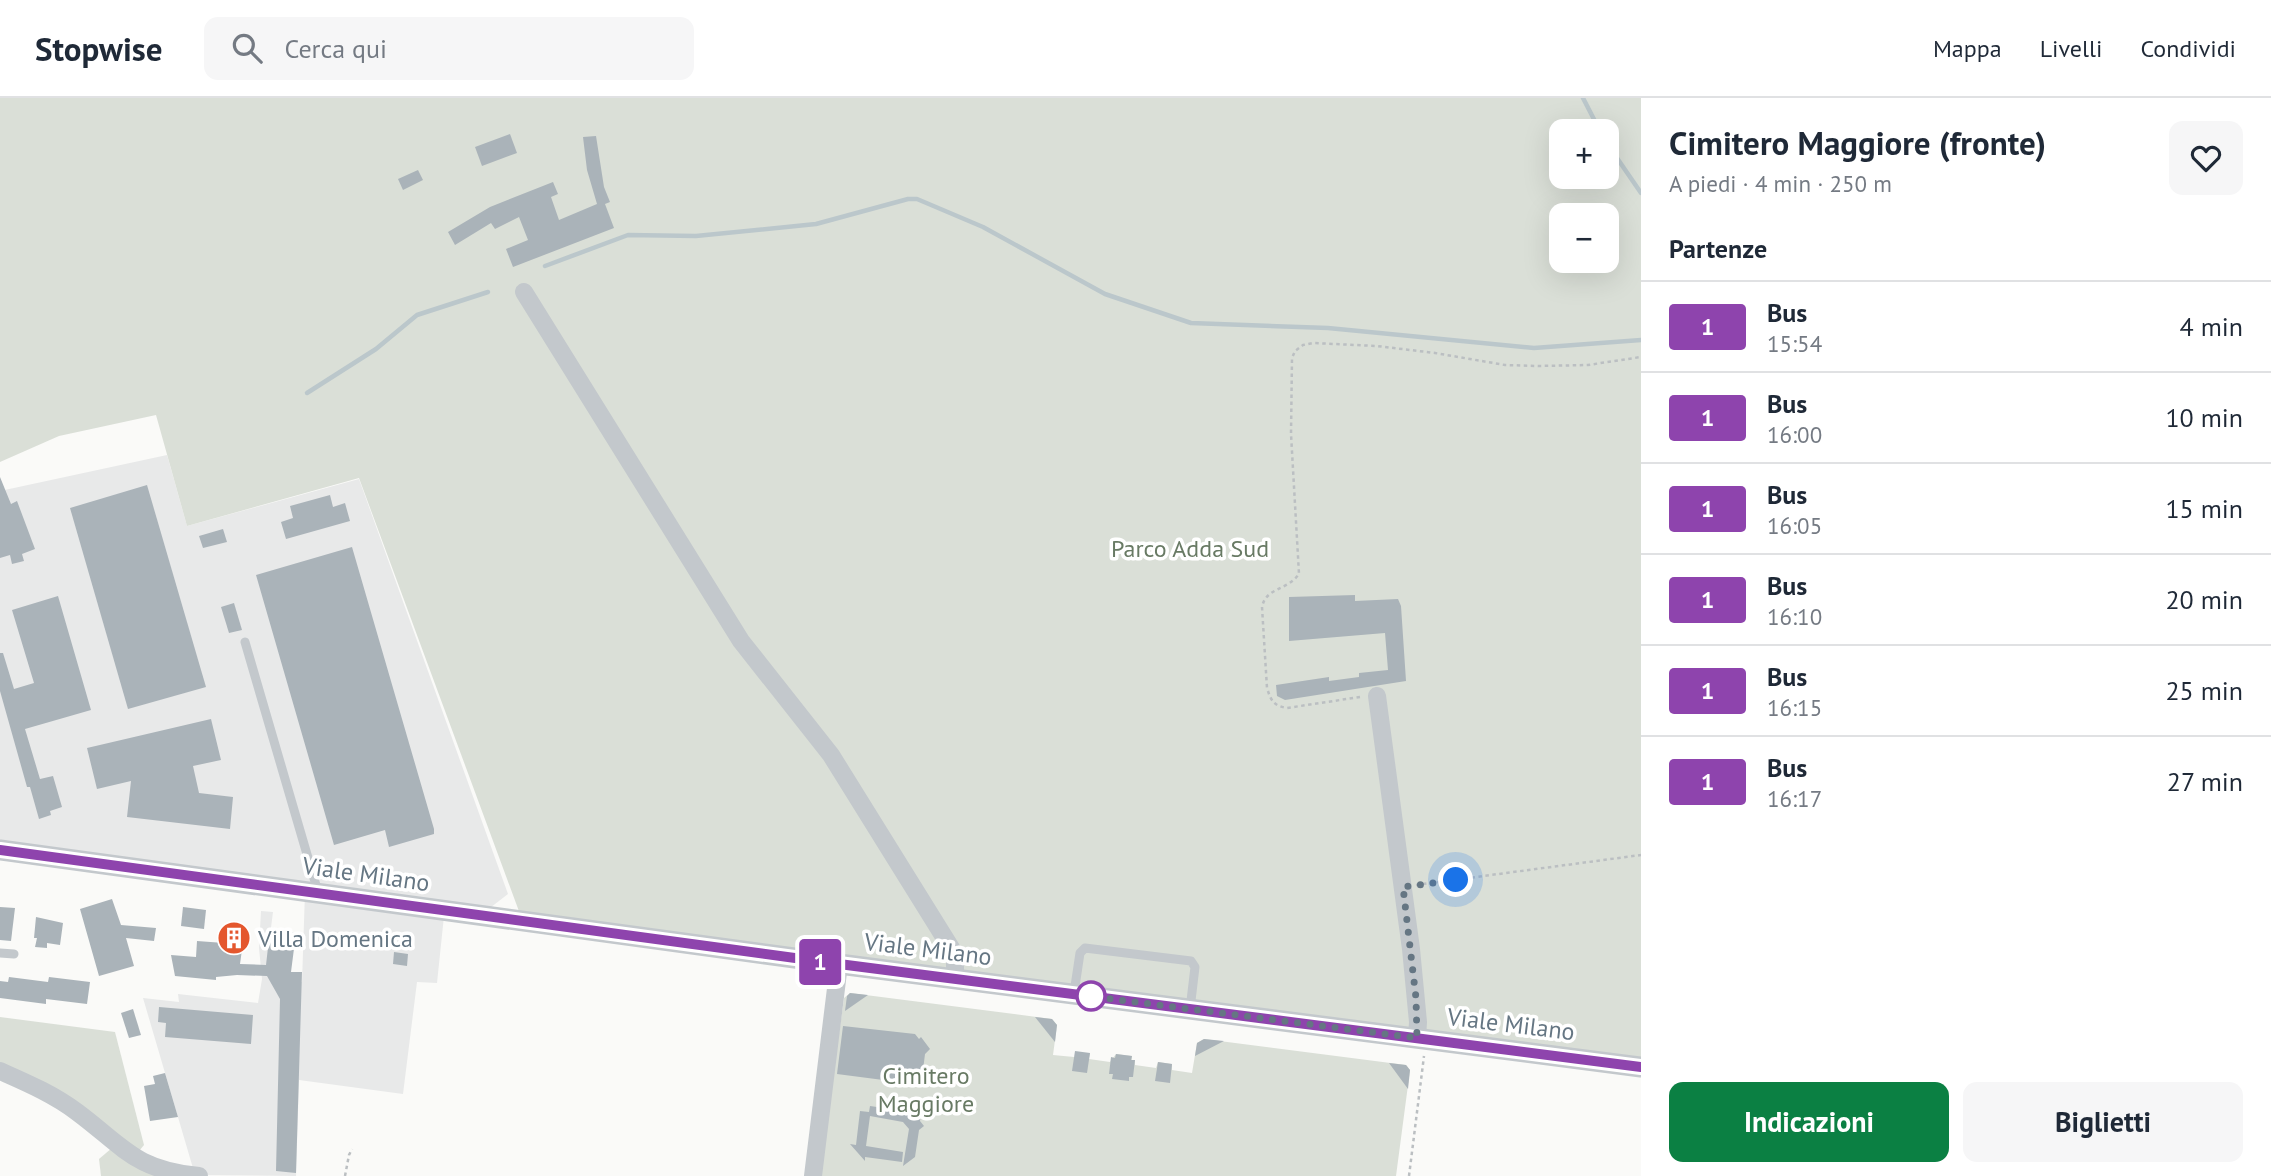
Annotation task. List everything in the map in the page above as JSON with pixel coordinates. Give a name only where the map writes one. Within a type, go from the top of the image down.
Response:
[{"type":"street","points":[[524,292],[741,642],[831,755],[859,799],[951,948],[955,958],[955,979]]},
{"type":"street","points":[[1377,696],[1422,1039]]},
{"type":"street","name":"Viale Milano","points":[[0,850],[839,964],[1641,1067]]},
{"type":"street","points":[[813,1176],[839,964]]},
{"type":"street","points":[[0,1071],[61,1101],[139,1161],[167,1171],[199,1176]]},
{"type":"lane","points":[[245,642],[319,894]]},
{"type":"lane","points":[[1074,994],[1080,953],[1082,949],[1088,948],[1193,962],[1195,967],[1190,1009]]},
{"type":"lane","points":[[0,953],[14,954]]},
{"type":"path","points":[[1377,696],[1287,708],[1278,707],[1270,700],[1267,688],[1262,607],[1264,598],[1293,583],[1299,574],[1290,434],[1294,351],[1313,343],[1377,346],[1505,365],[1538,366],[1588,365],[1641,357]]},
{"type":"path","points":[[1403,887],[1641,855]]},
{"type":"path","points":[[1409,1176],[1422,1039]]},
{"type":"path","points":[[345,1176],[352,1149]]},
{"type":"shaded area","points":[[167,455],[187,526],[359,479],[508,894],[473,921],[444,916],[437,983],[417,982],[403,1094],[299,1080],[296,1176],[195,1175],[143,998],[179,1002],[178,994],[258,1003],[262,979],[259,948],[261,911],[273,912],[268,951],[269,979],[271,982],[302,982],[305,892],[0,848],[0,491]]},
{"type":"green space","name":"Parco Adda Sud","points":[[0,98],[1641,98],[1641,1060],[520,914],[359,478],[187,526],[156,415],[59,436],[0,462]]},
{"type":"green space","name":"Cimitero Maggiore","points":[[850,993],[1052,1019],[1057,1025],[1053,1055],[1074,1057],[1090,1053],[1089,1059],[1110,1062],[1116,1054],[1132,1056],[1135,1065],[1156,1068],[1158,1062],[1172,1064],[1172,1070],[1192,1073],[1197,1043],[1204,1039],[1406,1065],[1410,1070],[1396,1176],[819,1176],[844,998]]},
{"type":"green space","points":[[0,1017],[115,1032],[144,1145],[139,1151],[0,1064]]},
{"type":"green space","points":[[112,1148],[156,1176],[101,1176],[99,1159]]},
{"type":"building","points":[[510,134],[517,153],[482,166],[475,147]]},
{"type":"building","points":[[596,136],[604,187],[610,202],[605,204],[614,228],[513,267],[506,249],[528,240],[519,217],[495,229],[491,223],[455,245],[448,232],[490,207],[553,182],[558,194],[551,197],[559,220],[597,204],[587,170],[583,137]]},
{"type":"building","points":[[418,170],[423,180],[403,190],[398,179]]},
{"type":"building","points":[[0,477],[11,504],[17,501],[35,549],[22,554],[24,561],[12,564],[10,555],[0,558]]},
{"type":"building","points":[[147,485],[206,687],[128,709],[70,508]]},
{"type":"building","points":[[330,495],[333,507],[345,503],[350,521],[286,539],[281,522],[293,518],[290,506]]},
{"type":"building","points":[[223,529],[227,542],[203,548],[199,536]]},
{"type":"building","points":[[352,547],[434,829],[434,834],[389,847],[385,830],[334,845],[256,575]]},
{"type":"building","points":[[1355,595],[1355,601],[1398,599],[1401,606],[1406,681],[1285,700],[1277,696],[1276,685],[1329,677],[1329,681],[1359,677],[1359,673],[1388,670],[1385,633],[1289,641],[1289,597]]},
{"type":"building","points":[[58,596],[91,710],[25,729],[40,779],[53,776],[62,807],[39,819],[30,787],[27,787],[0,691],[0,653],[3,653],[14,689],[34,683],[12,610]]},
{"type":"building","points":[[234,603],[242,630],[229,633],[221,607]]},
{"type":"building","points":[[211,719],[221,760],[193,766],[199,793],[233,797],[230,829],[127,817],[131,781],[97,789],[87,748]]},
{"type":"building","points":[[112,899],[121,925],[156,928],[154,941],[126,938],[134,966],[99,976],[80,909]]},
{"type":"building","points":[[0,907],[15,908],[11,941],[0,940]]},
{"type":"building","points":[[183,907],[206,910],[204,929],[181,926]]},
{"type":"building","points":[[36,917],[63,923],[60,945],[47,943],[47,948],[35,947]]},
{"type":"building","points":[[227,925],[245,928],[240,964],[266,965],[270,930],[296,933],[291,972],[302,972],[296,1173],[276,1171],[280,999],[267,976],[237,975],[216,977],[216,980],[175,976],[171,955],[196,957],[197,941],[224,943]]},
{"type":"building","points":[[394,952],[408,954],[407,966],[393,964]]},
{"type":"building","points":[[9,977],[48,982],[49,977],[90,982],[87,1004],[46,999],[46,1004],[0,998],[0,981],[8,982]]},
{"type":"building","points":[[850,993],[868,995],[845,1011],[847,996]]},
{"type":"building","points":[[159,1007],[253,1015],[251,1044],[165,1037],[166,1023],[158,1022]]},
{"type":"building","points":[[133,1009],[141,1035],[129,1038],[121,1013]]},
{"type":"building","points":[[1035,1017],[1052,1019],[1057,1025],[1055,1042]]},
{"type":"building","points":[[843,1026],[915,1034],[919,1039],[921,1037],[930,1049],[925,1054],[922,1078],[914,1084],[837,1074]]},
{"type":"building","points":[[1204,1039],[1224,1041],[1195,1056],[1197,1043]]},
{"type":"building","points":[[1075,1051],[1090,1053],[1087,1073],[1072,1071]]},
{"type":"building","points":[[1116,1054],[1132,1056],[1131,1060],[1135,1060],[1133,1077],[1129,1077],[1129,1081],[1112,1079],[1113,1074],[1109,1074],[1111,1057],[1115,1058]]},
{"type":"building","points":[[1158,1062],[1172,1064],[1170,1083],[1155,1081]]},
{"type":"building","points":[[1389,1063],[1406,1065],[1410,1070],[1408,1089]]},
{"type":"building","points":[[165,1073],[178,1117],[150,1121],[144,1086],[155,1084],[153,1076]]},
{"type":"building","points":[[870,1106],[911,1112],[912,1107],[922,1108],[920,1121],[924,1126],[919,1130],[915,1157],[903,1166],[909,1129],[903,1122],[870,1116],[866,1146],[903,1152],[902,1162],[865,1157],[865,1161],[850,1144],[856,1145],[860,1111],[869,1112]]},
{"type":"waterway","points":[[1583,98],[1594,119]]},
{"type":"waterway","points":[[1619,161],[1641,193]]},
{"type":"waterway","points":[[545,266],[628,235],[696,236],[816,224],[908,199],[917,199],[983,227],[1105,294],[1191,323],[1328,328],[1534,348],[1641,340]]},
{"type":"waterway","points":[[307,393],[376,349],[417,315],[488,292]]},
{"type":"bus line","name":"1","points":[[0,850],[839,964],[1641,1067]]},
{"type":"place","name":"Villa Domenica","points":[[234,938]]},
{"type":"route","points":[[1091,996],[1088,996],[1417,1038],[1416,998],[1403,887],[1456,880]]}]
